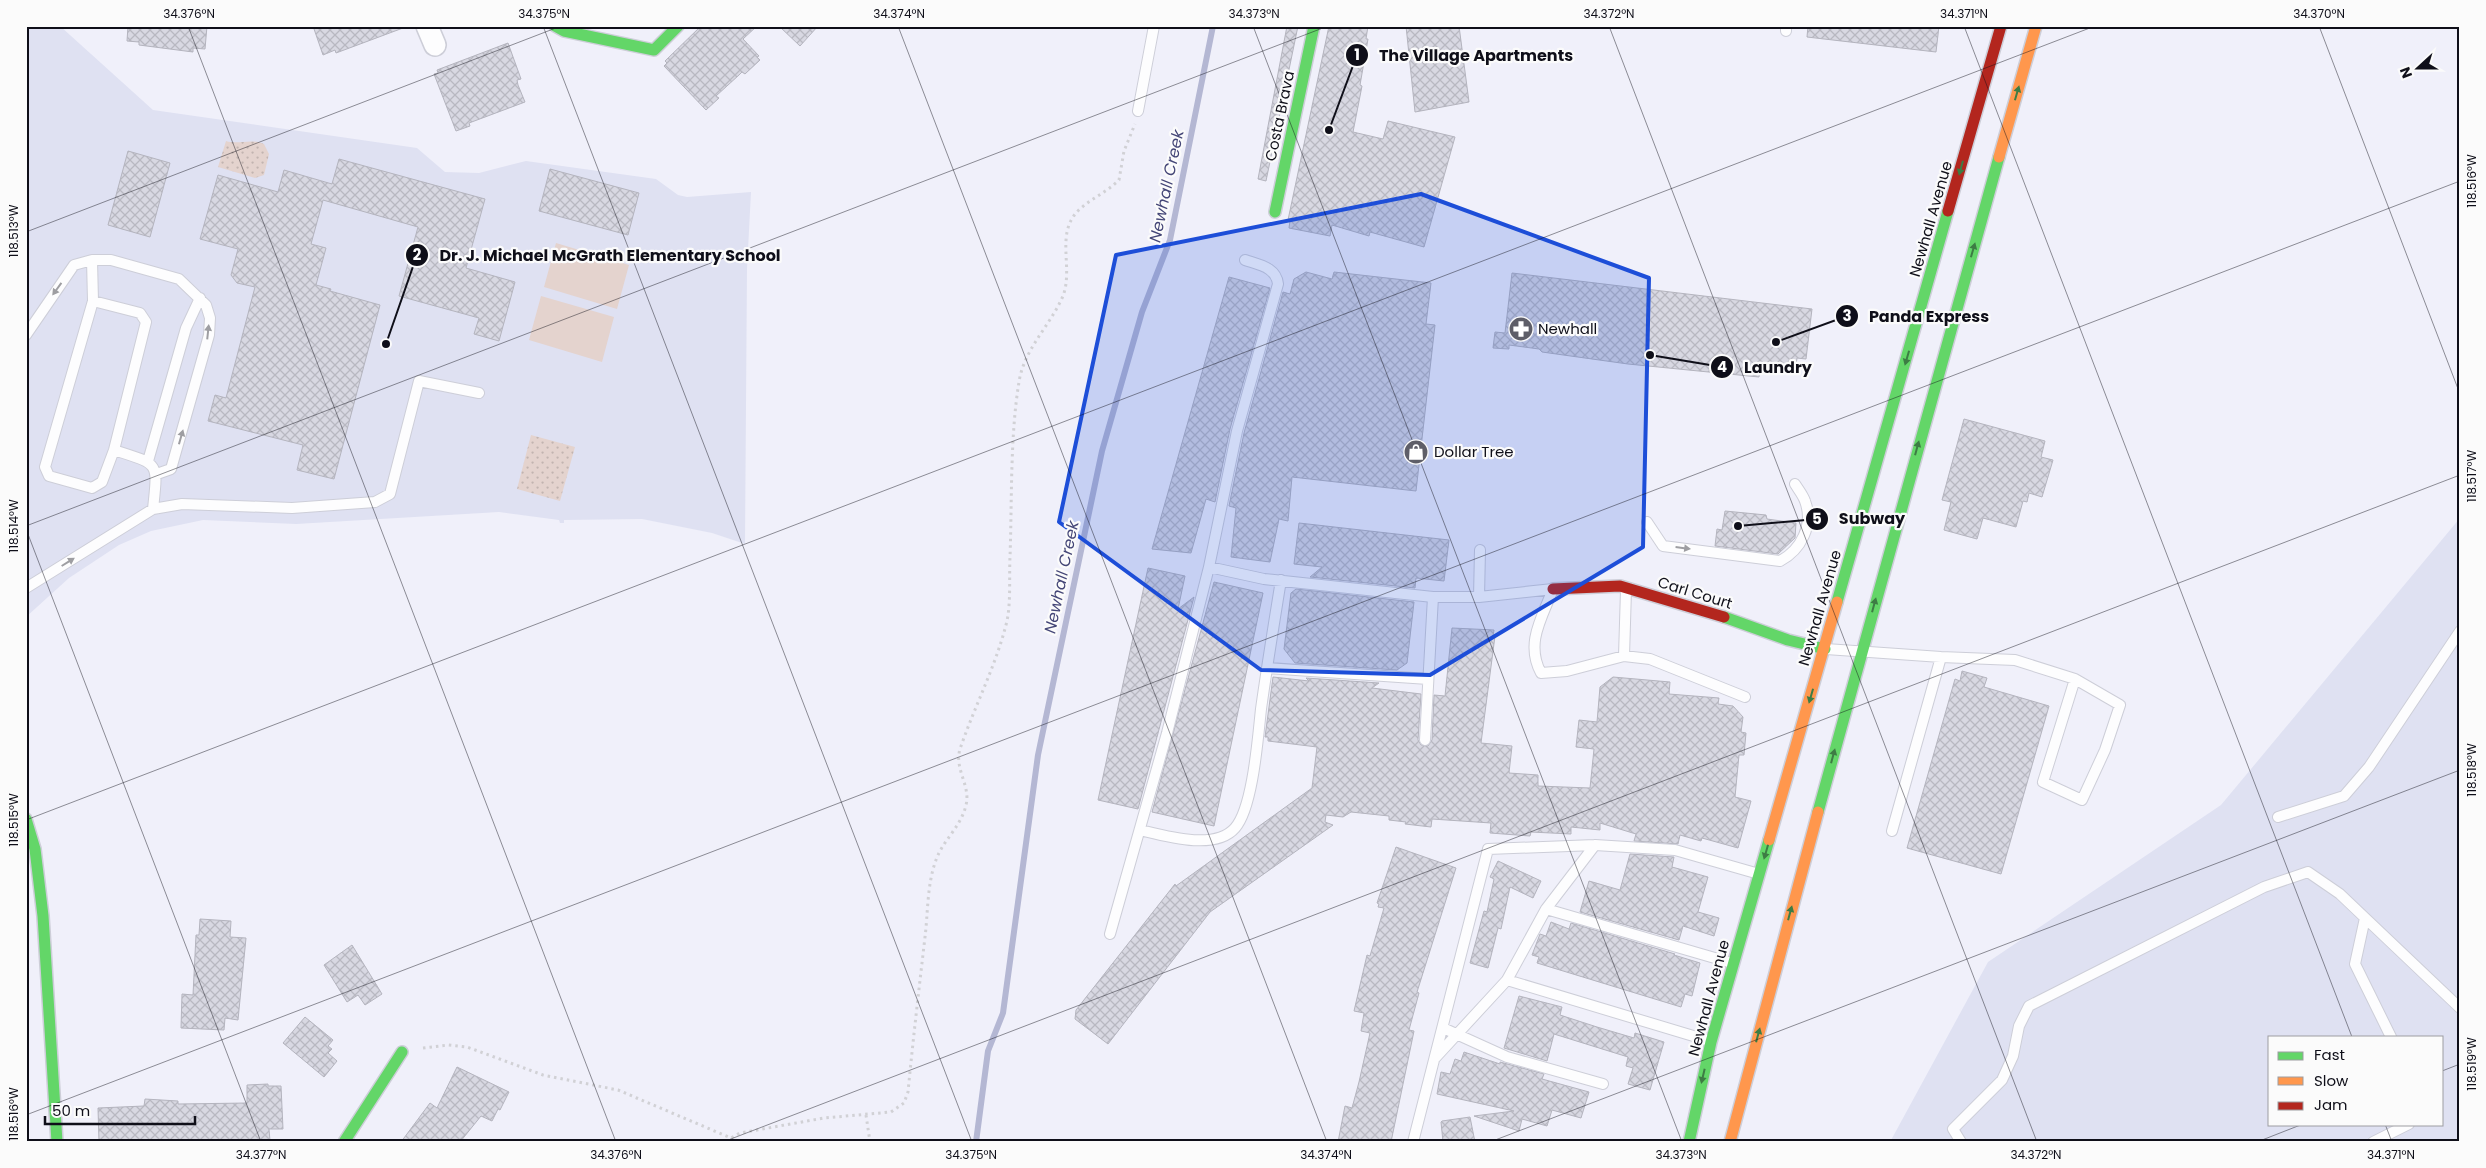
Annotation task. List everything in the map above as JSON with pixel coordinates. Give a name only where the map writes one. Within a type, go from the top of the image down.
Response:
[{"type":"main road","points":[[555,26],[564,31],[654,50],[678,26]]},
{"type":"main road","name":"Costa Brava","points":[[1275,212],[1314,26]]},
{"type":"main road","name":"Newhall Avenue","points":[[1689,1142],[1711,1042],[1936,270],[2001,26]]},
{"type":"main road","points":[[1730,1142],[1961,276],[2036,26]]},
{"type":"main road","name":"Carl Court","points":[[1553,589],[1620,586],[1713,614],[1788,640],[1825,649]]},
{"type":"main road","points":[[26,819],[35,849],[43,916],[57,1142]]},
{"type":"main road","points":[[344,1142],[402,1052]]},
{"type":"lane","points":[[1138,111],[1154,26]]},
{"type":"lane","points":[[92,260],[93,301],[46,467],[49,476],[92,488],[102,482],[114,450],[146,322],[140,314],[93,301]]},
{"type":"lane","points":[[26,335],[74,265],[92,260],[111,260],[179,279],[200,298],[206,305],[210,318],[209,335],[171,469],[156,474]]},
{"type":"lane","points":[[1110,934],[1140,830],[1209,567],[1237,431],[1278,284],[1277,277],[1272,270],[1245,260]]},
{"type":"lane","points":[[148,461],[170,391],[186,328],[200,298]]},
{"type":"lane","points":[[26,588],[153,509],[182,504],[292,508],[375,502],[390,494],[419,381],[479,393]]},
{"type":"lane","points":[[114,450],[148,461],[156,474],[153,509]]},
{"type":"lane","points":[[1648,522],[1663,546],[1780,561],[1793,554],[1804,536],[1808,516],[1805,500],[1795,484]]},
{"type":"lane","points":[[1479,597],[1480,550]]},
{"type":"lane","points":[[1209,567],[1281,580],[1433,597],[1479,597],[1553,589],[1534,638],[1534,660],[1541,673],[1567,671],[1624,656],[1650,659],[1745,697]]},
{"type":"lane","points":[[1140,830],[1191,841],[1210,840],[1235,828],[1244,810],[1256,759],[1281,580]]},
{"type":"lane","points":[[1624,656],[1626,588]]},
{"type":"lane","points":[[1425,740],[1433,597]]},
{"type":"lane","points":[[2278,817],[2344,796],[2369,767],[2460,631]]},
{"type":"lane","points":[[1825,649],[1941,658],[2015,660],[2075,679],[2120,705],[2105,750],[2082,800],[2043,782],[2075,679]]},
{"type":"lane","points":[[1892,831],[1941,658]]},
{"type":"lane","points":[[1268,668],[1428,679]]},
{"type":"lane","points":[[1435,1058],[1508,980],[1546,909],[1595,845]]},
{"type":"lane","points":[[1413,1142],[1488,849],[1595,845],[1675,850],[1760,874]]},
{"type":"lane","points":[[1960,1142],[1954,1129],[2002,1080],[2012,1056],[2019,1026],[2029,1006],[2264,887],[2308,872],[2340,894],[2460,1008]]},
{"type":"lane","points":[[1546,909],[1734,964]]},
{"type":"lane","points":[[2365,918],[2355,964],[2391,1036]]},
{"type":"lane","points":[[1508,980],[1711,1042]]},
{"type":"lane","points":[[1443,1028],[1507,1057],[1603,1084]]},
{"type":"lane","points":[[2373,1142],[2404,1126]]},
{"type":"path","points":[[402,1052],[448,1045],[467,1047],[542,1075],[618,1090],[730,1140],[740,1133],[824,1118],[891,1112],[904,1103],[908,1092],[916,999],[932,874],[941,849],[961,821],[967,802],[966,789],[958,764],[960,750],[992,671],[1008,618],[1019,380],[1032,346],[1062,299],[1067,284],[1065,236],[1070,221],[1080,208],[1119,180],[1124,152],[1134,129],[1138,111]]},
{"type":"path","points":[[866,1115],[870,1142]]},
{"type":"highlighted area","points":[[1421,194],[1649,278],[1643,547],[1430,675],[1261,670],[1059,522],[1116,255]]},
{"type":"shaded area","points":[[26,26],[60,26],[153,110],[417,148],[445,172],[479,173],[526,161],[656,179],[678,195],[687,197],[751,192],[747,269],[745,544],[712,533],[642,519],[564,520],[564,523],[560,523],[559,520],[499,512],[296,524],[203,520],[151,531],[119,545],[69,578],[26,617]]},
{"type":"shaded area","points":[[226,141],[259,142],[264,144],[269,154],[264,175],[255,178],[218,167]]},
{"type":"shaded area","points":[[556,243],[629,265],[617,309],[544,287]]},
{"type":"shaded area","points":[[541,296],[614,317],[602,362],[529,340]]},
{"type":"shaded area","points":[[531,435],[575,447],[560,501],[517,489]]},
{"type":"shaded area","points":[[2460,518],[2460,1142],[1890,1142],[1988,962],[2221,805]]},
{"type":"building","points":[[128,26],[207,26],[205,49],[193,48],[193,52],[139,45],[139,42],[127,41]]},
{"type":"building","points":[[313,26],[403,26],[403,28],[336,53],[335,50],[323,55]]},
{"type":"building","points":[[701,26],[757,26],[743,39],[759,56],[757,57],[760,60],[745,74],[742,72],[716,96],[719,98],[706,110],[664,66],[667,63],[665,61]]},
{"type":"building","points":[[779,26],[818,26],[800,46]]},
{"type":"building","points":[[1287,26],[1298,26],[1266,181],[1258,179]]},
{"type":"building","points":[[1329,26],[1368,26],[1366,39],[1368,39],[1360,85],[1362,86],[1353,132],[1383,139],[1388,121],[1455,137],[1424,247],[1370,232],[1369,236],[1332,225],[1330,236],[1289,228],[1290,221],[1288,220]]},
{"type":"building","points":[[1406,26],[1459,26],[1469,102],[1415,112]]},
{"type":"building","points":[[1808,26],[1939,26],[1936,52],[1807,37]]},
{"type":"building","points":[[508,43],[521,79],[517,80],[525,102],[469,123],[470,126],[456,131],[434,74],[438,73],[437,70]]},
{"type":"building","points":[[128,151],[170,163],[150,237],[108,225]]},
{"type":"building","points":[[339,159],[485,199],[466,268],[515,282],[499,341],[474,334],[479,318],[399,296],[418,227],[323,200],[311,244],[326,248],[316,285],[331,289],[330,291],[380,305],[334,479],[297,470],[303,445],[208,421],[215,395],[226,398],[255,287],[237,283],[231,275],[238,249],[200,239],[218,175],[278,192],[284,170],[332,184]]},
{"type":"building","points":[[550,169],[639,193],[628,235],[539,211]]},
{"type":"building","points":[[1306,272],[1332,279],[1334,272],[1431,283],[1426,324],[1435,325],[1416,491],[1292,477],[1288,521],[1279,519],[1270,562],[1231,557],[1236,508],[1229,506],[1244,433],[1283,292],[1290,294],[1294,279]]},
{"type":"building","points":[[1512,273],[1812,309],[1806,359],[1797,358],[1795,373],[1760,369],[1759,377],[1628,364],[1542,352],[1539,349],[1509,345],[1509,349],[1493,348],[1495,332],[1505,333]]},
{"type":"building","points":[[1229,277],[1270,288],[1230,429],[1215,502],[1206,499],[1191,553],[1152,549]]},
{"type":"building","points":[[1964,419],[2045,441],[2041,457],[2053,460],[2042,497],[2029,493],[2027,502],[2023,501],[2016,527],[1983,518],[1977,539],[1944,530],[1951,502],[1942,500]]},
{"type":"building","points":[[1725,511],[1766,515],[1767,519],[1796,523],[1795,538],[1778,554],[1715,546],[1717,529],[1722,530]]},
{"type":"building","points":[[1299,523],[1449,540],[1444,581],[1416,578],[1415,588],[1310,577],[1322,567],[1294,564]]},
{"type":"building","points":[[1148,568],[1185,576],[1178,609],[1194,597],[1138,809],[1098,800]]},
{"type":"building","points":[[1214,582],[1263,593],[1214,826],[1152,812]]},
{"type":"building","points":[[1296,589],[1414,602],[1407,663],[1397,670],[1295,663],[1284,649],[1291,593]]},
{"type":"building","points":[[1452,628],[1494,630],[1493,636],[1495,636],[1481,743],[1512,746],[1509,773],[1538,775],[1538,786],[1590,788],[1594,749],[1576,747],[1579,720],[1597,722],[1600,687],[1613,677],[1670,682],[1669,694],[1719,698],[1718,704],[1733,706],[1743,717],[1741,732],[1746,733],[1744,755],[1739,755],[1735,797],[1751,801],[1738,848],[1702,838],[1701,841],[1680,835],[1678,844],[1634,841],[1636,834],[1600,823],[1600,830],[1571,827],[1571,834],[1531,832],[1530,836],[1490,833],[1491,823],[1432,819],[1431,827],[1389,820],[1389,816],[1351,812],[1343,817],[1326,815],[1325,822],[1333,825],[1210,912],[1108,1044],[1075,1019],[1076,1010],[1175,884],[1176,886],[1312,788],[1317,747],[1268,741],[1268,737],[1265,737],[1273,677],[1309,681],[1306,678],[1379,683],[1372,688],[1421,694],[1418,740],[1421,745],[1428,746],[1432,740],[1434,695],[1445,696]]},
{"type":"building","points":[[1962,671],[1987,678],[1984,687],[2049,706],[2001,874],[1907,848],[1955,679],[1960,681]]},
{"type":"building","points":[[1396,847],[1456,868],[1417,992],[1419,993],[1409,1030],[1414,1031],[1391,1142],[1338,1142],[1345,1106],[1352,1108],[1370,1033],[1361,1031],[1364,1013],[1354,1011],[1367,955],[1370,956],[1384,908],[1378,907],[1379,904],[1377,903]]},
{"type":"building","points":[[1630,854],[1674,857],[1672,867],[1708,877],[1698,912],[1719,918],[1714,936],[1683,926],[1679,940],[1580,912],[1589,881],[1620,890]]},
{"type":"building","points":[[1498,861],[1541,881],[1533,898],[1510,887],[1501,929],[1498,928],[1488,968],[1470,963],[1484,911],[1487,912],[1494,879],[1490,877]]},
{"type":"building","points":[[200,919],[231,921],[230,937],[246,938],[238,1020],[225,1018],[224,1030],[181,1028],[182,994],[193,995],[196,935],[199,935]]},
{"type":"building","points":[[1551,922],[1569,929],[1571,923],[1700,963],[1692,996],[1685,994],[1681,1007],[1537,963],[1539,957],[1532,955],[1540,934],[1546,936]]},
{"type":"building","points":[[352,945],[382,994],[365,1005],[358,995],[347,1002],[324,965]]},
{"type":"building","points":[[1519,996],[1562,1007],[1560,1015],[1597,1027],[1634,1038],[1635,1033],[1664,1042],[1650,1090],[1628,1084],[1633,1068],[1626,1066],[1628,1057],[1554,1034],[1547,1061],[1504,1048]]},
{"type":"building","points":[[305,1017],[333,1040],[328,1046],[332,1049],[328,1053],[337,1061],[324,1077],[283,1043]]},
{"type":"building","points":[[1464,1052],[1500,1064],[1500,1062],[1544,1074],[1542,1079],[1589,1092],[1581,1118],[1552,1110],[1547,1126],[1522,1119],[1519,1131],[1474,1116],[1514,1111],[1437,1094],[1441,1072],[1450,1074],[1455,1059],[1461,1061]]},
{"type":"building","points":[[457,1067],[509,1092],[492,1121],[481,1116],[460,1142],[401,1142],[430,1103],[437,1108]]},
{"type":"building","points":[[268,1084],[268,1086],[281,1086],[283,1129],[269,1129],[270,1141],[99,1142],[98,1108],[144,1106],[145,1099],[178,1101],[178,1104],[247,1103],[247,1085]]},
{"type":"building","points":[[1470,1117],[1475,1142],[1443,1142],[1442,1121]]},
{"type":"waterway","name":"Newhall Creek","points":[[976,1142],[988,1051],[1003,1013],[1038,755],[1102,451],[1142,312],[1170,240],[1213,26]]},
{"type":"traffic: fast","points":[[555,26],[564,31],[654,50],[678,26]]},
{"type":"traffic: fast","points":[[1275,212],[1314,26]]},
{"type":"traffic: fast","points":[[1818,812],[1999,157]]},
{"type":"traffic: fast","points":[[1837,602],[1948,211]]},
{"type":"traffic: fast","points":[[1724,617],[1788,640],[1825,649]]},
{"type":"traffic: fast","points":[[26,819],[35,849],[43,916],[57,1142]]},
{"type":"traffic: fast","points":[[1689,1142],[1711,1042],[1769,840]]},
{"type":"traffic: fast","points":[[344,1142],[402,1052]]},
{"type":"traffic: slow","points":[[1999,157],[2036,26]]},
{"type":"traffic: slow","points":[[1769,840],[1837,602]]},
{"type":"traffic: slow","points":[[1730,1142],[1818,812]]},
{"type":"traffic: jam","points":[[1948,211],[2001,26]]},
{"type":"traffic: jam","points":[[1553,589],[1620,586],[1724,617]]},
{"type":"place","name":"The Village Apartments","points":[[1329,130]]},
{"type":"place","name":"Newhall","points":[[1521,329]]},
{"type":"place","name":"Panda Express","points":[[1776,342]]},
{"type":"place","name":"Dr. J. Michael McGrath Elementary School","points":[[386,344]]},
{"type":"place","name":"Laundry","points":[[1650,355]]},
{"type":"place","name":"Dollar Tree","points":[[1416,452]]},
{"type":"place","name":"Subway","points":[[1738,526]]}]
